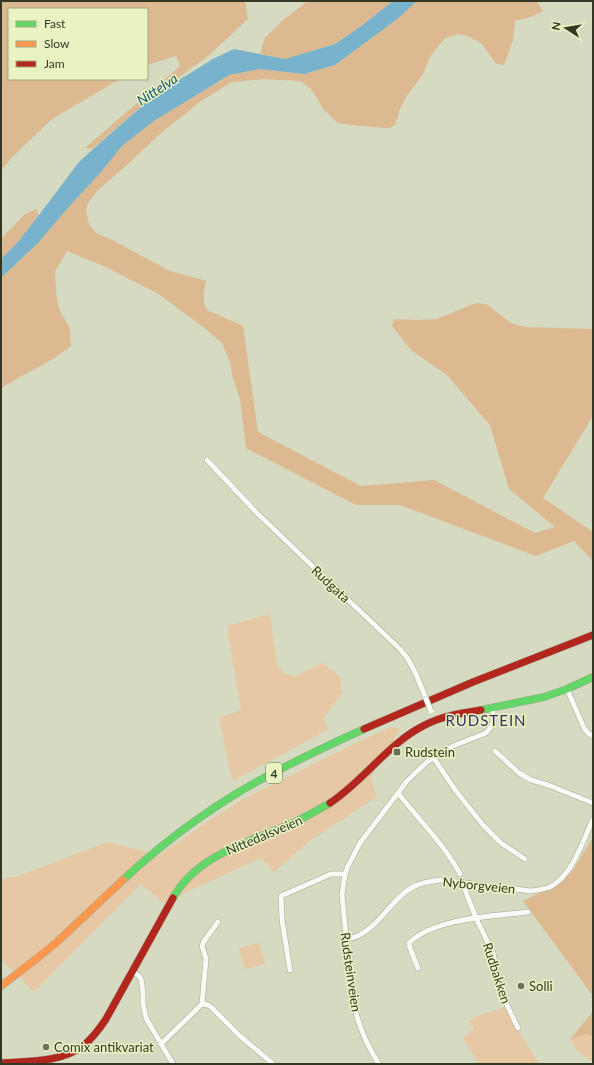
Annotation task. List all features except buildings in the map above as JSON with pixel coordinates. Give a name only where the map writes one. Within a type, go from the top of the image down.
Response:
[{"type":"main road","name":"4","points":[[1,979],[52,940],[116,878],[153,845],[197,812],[225,794],[353,728],[415,700],[593,629]]},
{"type":"main road","name":"4","points":[[1,986],[47,951],[156,850],[228,799],[307,757],[417,706],[526,660],[593,635]]},
{"type":"main road","name":"Nittedalsveien","points":[[1,1063],[55,1058],[70,1054],[80,1049],[88,1042],[98,1032],[176,892],[200,866],[225,852],[326,807],[346,792],[402,739],[419,727],[435,720],[454,715],[544,697],[567,689],[593,677]]},
{"type":"street","name":"Rudgata","points":[[207,460],[267,522],[400,649],[408,659],[416,674],[435,720]]},
{"type":"street","points":[[567,689],[584,728],[593,736]]},
{"type":"street","name":"Rudsteinveien","points":[[379,1064],[372,1054],[362,1032],[352,997],[342,895],[345,874],[360,843],[408,781],[433,757],[453,746],[486,733],[492,725],[494,715],[493,707]]},
{"type":"street","points":[[495,751],[519,773],[531,780],[548,785],[593,804]]},
{"type":"street","points":[[433,757],[456,791],[483,825],[501,843],[525,859]]},
{"type":"street","points":[[398,793],[437,839],[460,874]]},
{"type":"street","name":"Nyborgveien","points":[[346,939],[358,936],[367,930],[396,900],[411,889],[428,882],[440,880],[532,890],[540,890],[549,887],[556,883],[564,875],[575,859],[593,819]]},
{"type":"street","points":[[290,970],[282,920],[281,896],[331,874],[345,874]]},
{"type":"street","name":"Rudbakken","points":[[462,882],[476,918],[493,953],[500,987],[518,1028]]},
{"type":"street","points":[[418,968],[409,943],[415,938],[436,927],[476,918],[528,912]]},
{"type":"street","points":[[161,1044],[202,1004],[206,959],[202,946],[218,922]]},
{"type":"street","points":[[132,971],[141,979],[146,1018],[173,1064]]},
{"type":"street","points":[[202,1004],[208,1005],[212,1008],[240,1036],[272,1063]]},
{"type":"shaded area","points":[[1,1],[245,1],[248,19],[208,56],[155,95],[92,149],[85,148],[180,66],[176,56],[148,65],[148,8],[8,8],[8,80],[118,80],[52,119],[1,169]]},
{"type":"shaded area","points":[[308,1],[393,1],[360,27],[335,44],[285,59],[260,54],[265,38],[283,20]]},
{"type":"shaded area","points":[[417,1],[537,1],[543,11],[531,17],[515,21],[513,40],[504,65],[496,64],[482,44],[470,37],[459,34],[445,38],[430,57],[423,74],[406,97],[395,125],[389,128],[338,123],[324,110],[311,89],[300,81],[264,79],[232,82],[201,101],[161,133],[97,191],[88,203],[86,210],[89,224],[96,233],[170,271],[206,281],[204,303],[207,310],[243,326],[258,432],[361,486],[434,480],[535,533],[555,527],[509,489],[490,425],[447,375],[411,350],[392,326],[394,319],[437,319],[476,303],[486,304],[511,323],[525,327],[593,329],[593,416],[543,498],[593,532],[593,561],[574,541],[536,556],[400,505],[356,505],[246,448],[240,399],[233,379],[230,362],[222,343],[202,326],[157,293],[106,267],[67,251],[55,272],[56,293],[59,309],[70,329],[71,346],[56,357],[1,388],[1,278],[38,243],[122,146],[154,121],[229,75],[260,69],[304,74],[335,65],[396,20]]},
{"type":"shaded area","points":[[36,209],[39,215],[17,243],[1,259],[1,239],[24,215]]},
{"type":"shaded area","points":[[270,614],[277,664],[285,674],[296,676],[323,663],[340,677],[342,693],[323,719],[329,729],[233,781],[219,718],[241,710],[227,626]]},
{"type":"shaded area","points":[[390,727],[400,729],[371,777],[376,797],[311,840],[274,872],[261,858],[163,903],[141,884],[34,992],[1,959],[1,879],[16,877],[107,842],[160,855],[205,823],[245,798]]},
{"type":"shaded area","points":[[592,839],[593,996],[523,901],[558,884],[572,872]]},
{"type":"shaded area","points":[[259,943],[265,964],[245,969],[239,948]]},
{"type":"shaded area","points":[[506,1007],[516,1027],[541,1064],[479,1064],[463,1038],[474,1029],[469,1021],[480,1015]]},
{"type":"shaded area","points":[[593,1012],[593,1036],[587,1034],[570,1039]]},
{"type":"shaded area","points":[[587,1034],[593,1036],[593,1062],[577,1051],[570,1039]]},
{"type":"water","name":"Nittelva","points":[[393,1],[417,1],[396,20],[335,65],[304,74],[260,69],[229,75],[154,121],[122,146],[38,243],[1,278],[1,259],[17,243],[79,162],[155,95],[213,59],[234,49],[285,59],[335,44],[360,27]]},
{"type":"traffic: fast","points":[[481,710],[544,697],[567,689],[593,677]]},
{"type":"traffic: fast","points":[[123,880],[176,835],[234,795],[282,768],[364,729]]},
{"type":"traffic: fast","points":[[173,898],[183,883],[196,870],[210,860],[243,843],[298,821],[330,803]]},
{"type":"traffic: slow","points":[[1,986],[57,942],[123,880]]},
{"type":"traffic: jam","points":[[364,729],[473,682],[593,635]]},
{"type":"traffic: jam","points":[[330,803],[343,794],[399,742],[412,733],[438,719],[481,710]]},
{"type":"traffic: jam","points":[[1,1063],[55,1058],[75,1051],[84,1045],[96,1033],[106,1019],[173,898]]},
{"type":"place","name":"Rudstein","points":[[397,752]]},
{"type":"place","name":"Solli","points":[[521,986]]},
{"type":"place","name":"Comix antikvariat","points":[[46,1047]]},
{"type":"district","name":"RUDSTEIN","points":[[486,720]]}]
